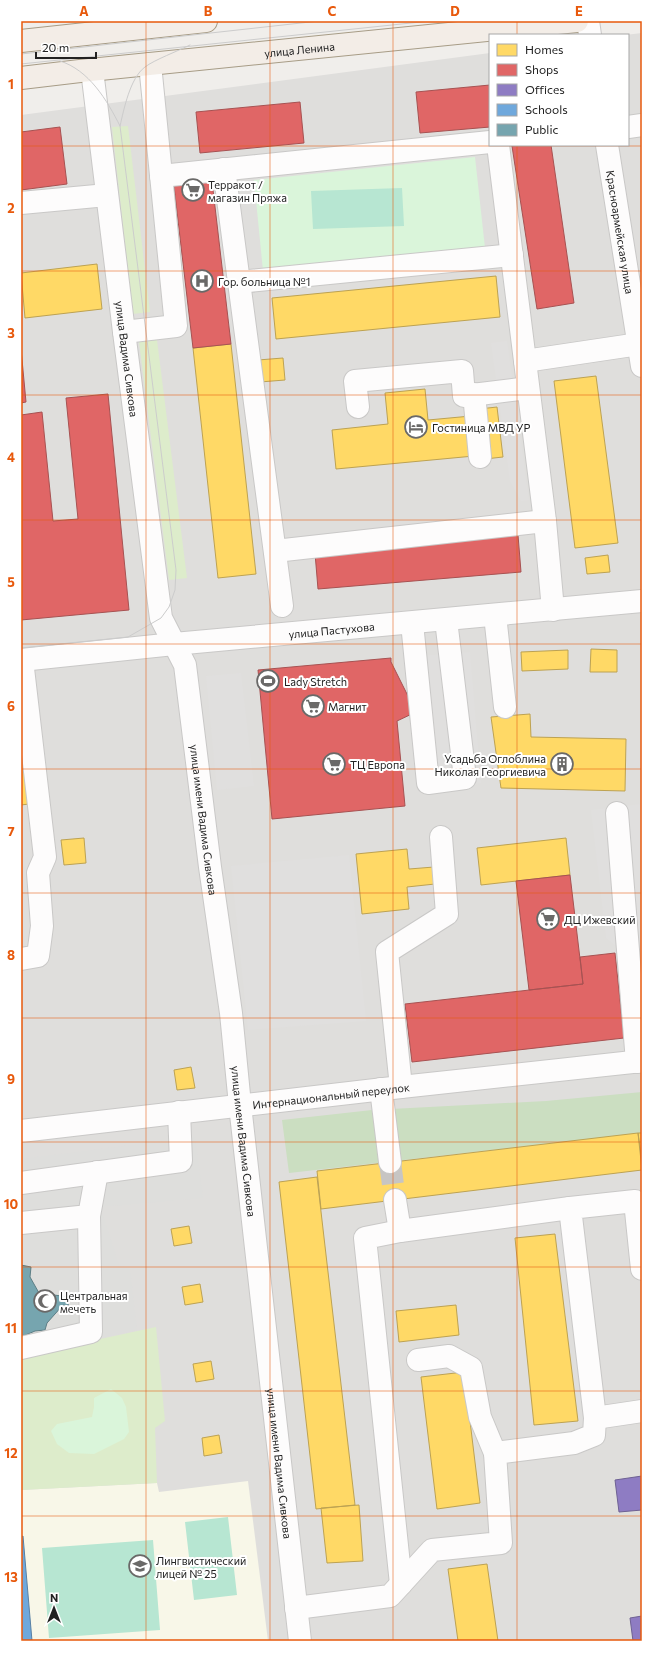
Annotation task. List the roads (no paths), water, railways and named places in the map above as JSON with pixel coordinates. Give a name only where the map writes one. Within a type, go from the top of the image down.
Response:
[{"type":"main road","points":[[21,41],[206,21]]},
{"type":"main road","name":"улица Ленина","points":[[21,78],[578,21]]},
{"type":"street","points":[[588,21],[590,34]]},
{"type":"street","points":[[124,332],[176,326],[150,64]]},
{"type":"street","name":"улица Вадима Сивкова","points":[[92,70],[161,618],[174,644]]},
{"type":"street","points":[[629,127],[642,125]]},
{"type":"street","points":[[161,176],[489,142]]},
{"type":"street","points":[[498,146],[545,521],[553,610]]},
{"type":"street","name":"Красноармейская улица","points":[[607,146],[642,366]]},
{"type":"street","points":[[224,169],[282,606]]},
{"type":"street","points":[[21,203],[107,195]]},
{"type":"street","points":[[239,282],[512,255]]},
{"type":"street","points":[[525,361],[638,344]]},
{"type":"street","points":[[358,407],[355,381],[462,371],[464,396],[528,388]]},
{"type":"street","points":[[474,394],[480,457]]},
{"type":"street","points":[[275,552],[545,521]]},
{"type":"street","name":"улица Пастухова","points":[[21,660],[174,644],[642,601]]},
{"type":"street","points":[[495,615],[505,707]]},
{"type":"street","points":[[412,623],[428,783],[465,778],[446,620]]},
{"type":"street","name":"улица имени Вадима Сивкова","points":[[174,644],[185,666],[210,867],[231,1013],[300,1641]]},
{"type":"street","points":[[21,660],[45,857],[38,873],[42,926],[38,956],[21,959]]},
{"type":"street","points":[[617,812],[639,1062]]},
{"type":"street","points":[[390,1162],[391,1088],[387,952],[447,914],[441,837]]},
{"type":"street","name":"Интернациональный переулок","points":[[21,1131],[391,1088],[639,1062]]},
{"type":"street","points":[[21,1183],[181,1161],[179,1112]]},
{"type":"street","points":[[21,1348],[90,1332],[89,1216],[97,1172]]},
{"type":"street","points":[[395,1200],[400,1231]]},
{"type":"street","points":[[401,1584],[365,1238],[400,1231],[570,1208],[635,1201],[642,1269]]},
{"type":"street","points":[[495,1453],[574,1443],[594,1435],[595,1418],[570,1208]]},
{"type":"street","points":[[21,1223],[89,1216]]},
{"type":"street","points":[[296,1608],[390,1596],[432,1550],[501,1543],[495,1453],[480,1417],[471,1368],[449,1356],[418,1360]]},
{"type":"street","points":[[595,1418],[642,1411]]},
{"type":"tunnel","points":[[390,1162],[395,1200]]},
{"type":"tram line","points":[[21,54],[319,21]]},
{"type":"tram line","points":[[21,64],[430,21]]},
{"type":"tram line","points":[[21,648],[128,637],[161,618],[169,607],[175,590],[176,570],[120,126],[128,94],[135,78],[140,72],[154,61],[190,45]]},
{"type":"tram line","points":[[60,61],[80,71],[96,87],[103,96],[120,126]]},
{"type":"place","name":"Терракот / магазин Пряжа","points":[[193,190]]},
{"type":"place","name":"Гор. больница №1","points":[[202,281]]},
{"type":"place","name":"Гостиница МВД УР","points":[[416,427]]},
{"type":"place","name":"Lady Stretch","points":[[268,681]]},
{"type":"place","name":"Магнит","points":[[313,706]]},
{"type":"place","name":"ТЦ Европа","points":[[334,764]]},
{"type":"place","name":"Усадьба Оглоблина Николая Георгиевича","points":[[562,764]]},
{"type":"place","name":"ДЦ Ижевский","points":[[548,919]]},
{"type":"place","name":"Центральная мечеть","points":[[45,1301]]},
{"type":"place","name":"Лингвистический лицей № 25","points":[[140,1566]]}]
